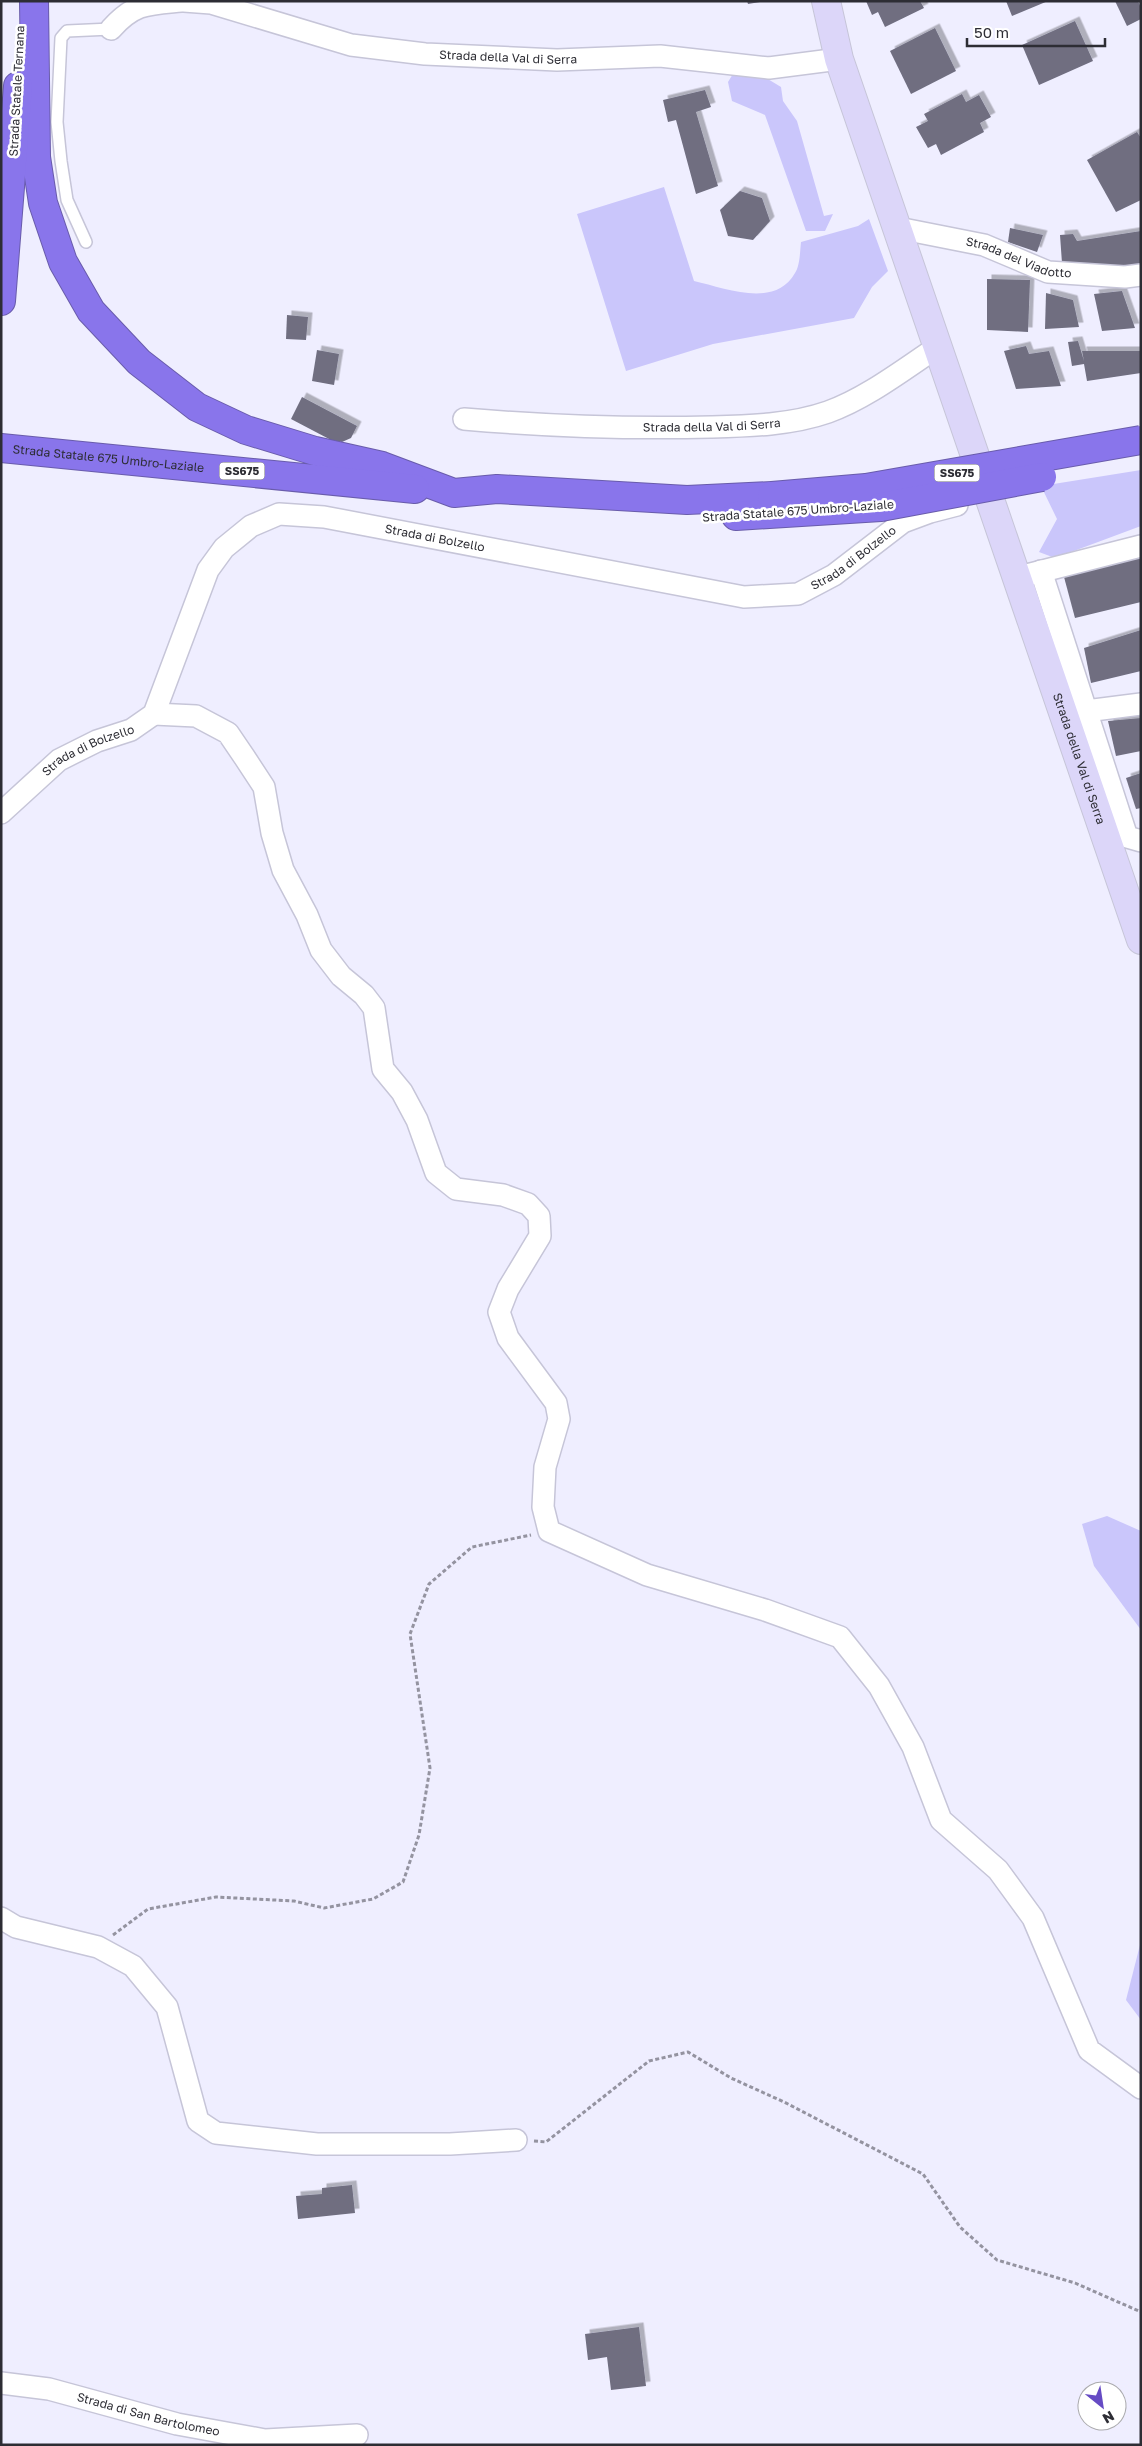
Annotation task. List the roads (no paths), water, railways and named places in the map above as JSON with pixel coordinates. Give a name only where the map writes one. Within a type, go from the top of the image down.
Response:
[{"type":"highway","name":"Strada Statale Ternana","points":[[1,301],[18,80],[21,17],[19,1]]},
{"type":"highway","points":[[34,1],[36,157],[43,203],[63,262],[91,311],[138,362],[197,407],[246,430],[315,450],[382,466],[454,493]]},
{"type":"highway","name":"Strada Statale 675 Umbro-Laziale","points":[[773,505],[1141,440]]},
{"type":"highway","name":"Strada Statale 675 Umbro-Laziale","points":[[1,448],[454,493],[497,489],[773,505],[881,507],[1141,459]]},
{"type":"street","name":"Strada della Val di Serra","points":[[111,29],[121,18],[136,8],[182,1],[211,4],[351,45],[425,54],[557,60],[660,56],[769,68],[839,59]]},
{"type":"street","name":"Strada della Val di Serra","points":[[826,1],[839,59],[990,498],[1029,574],[1086,711],[1127,837],[1141,841]]},
{"type":"street","name":"Strada del Viadotto","points":[[898,228],[984,245],[1048,272],[1125,277],[1141,275]]},
{"type":"street","name":"Strada della Val di Serra","points":[[464,419],[643,429],[738,426],[792,421],[828,412],[859,397],[939,346]]},
{"type":"street","name":"Strada di Bolzello","points":[[1,813],[59,760],[96,741],[131,730],[154,714],[208,570],[224,548],[251,526],[280,514],[333,519],[744,597],[798,594],[834,575],[903,522],[930,512],[990,498]]},
{"type":"street","points":[[1029,574],[1141,546]]},
{"type":"street","name":"Strada della Val di Serra","points":[[1029,574],[1141,940]]},
{"type":"street","name":"Strada della Val di Serra","points":[[1086,711],[1141,704]]},
{"type":"street","points":[[154,714],[196,716],[228,733],[264,787],[272,833],[283,870],[307,914],[321,950],[341,976],[364,995],[374,1008],[382,1069],[402,1092],[417,1120],[436,1173],[456,1189],[503,1195],[528,1204],[539,1216],[540,1236],[508,1289],[500,1312],[508,1338],[556,1403],[558,1419],[545,1467],[542,1507],[549,1531],[647,1575],[766,1610],[840,1637],[884,1694],[913,1747],[941,1820],[998,1870],[1033,1918],[1089,2050],[1141,2088]]},
{"type":"street","points":[[1,1918],[16,1927],[98,1947],[133,1966],[167,2007],[198,2121],[216,2133],[317,2144],[450,2144],[516,2140]]},
{"type":"street","name":"Strada di San Bartolomeo","points":[[1,2384],[49,2389],[177,2424],[265,2440],[357,2435]]},
{"type":"lane","name":"Strada della Val di Serra","points":[[86,242],[67,200],[61,161],[57,122],[60,38],[67,31],[111,29]]}]
